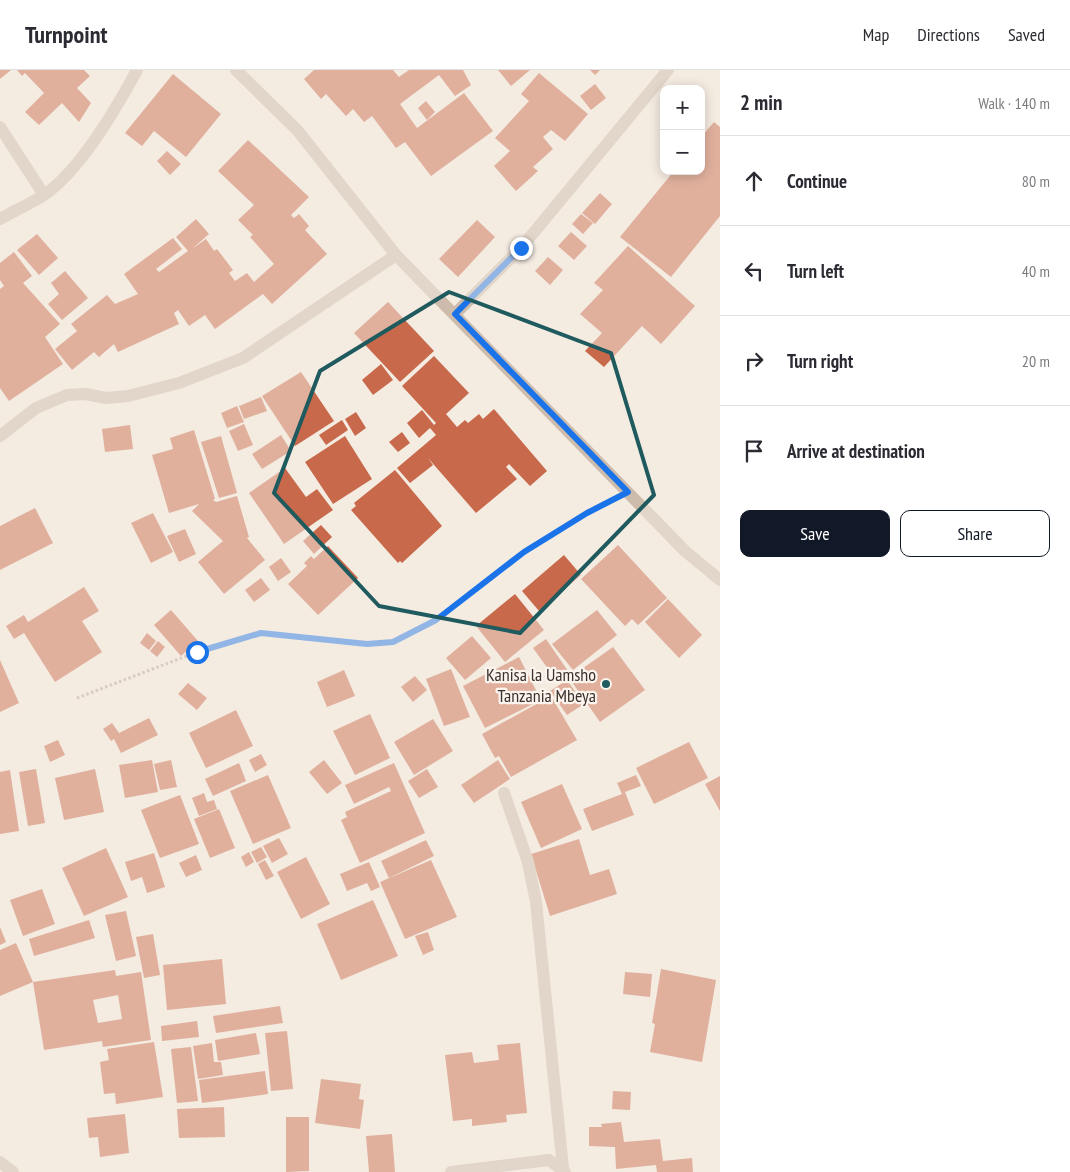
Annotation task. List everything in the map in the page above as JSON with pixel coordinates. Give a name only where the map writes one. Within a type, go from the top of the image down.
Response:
[{"type":"street","points":[[0,219],[44,195],[71,169],[122,98],[137,70]]},
{"type":"street","points":[[236,70],[298,130],[396,255],[685,551],[720,580]]},
{"type":"street","points":[[455,314],[521,248],[668,70]]},
{"type":"street","points":[[0,127],[44,195]]},
{"type":"street","points":[[0,436],[36,408],[67,395],[85,394],[106,398],[128,396],[179,383],[242,358],[396,255]]},
{"type":"street","points":[[504,793],[528,862],[536,902],[564,1170]]},
{"type":"street","points":[[451,1172],[549,1160],[564,1170]]},
{"type":"street","points":[[0,1162],[13,1172]]},
{"type":"path","points":[[77,698],[197,652],[261,633],[367,644],[393,642],[436,620],[524,552],[587,513],[628,492]]},
{"type":"highlighted area","points":[[449,292],[611,353],[654,495],[520,633],[379,606],[274,493],[320,371]]},
{"type":"building","points":[[0,70],[11,70],[0,79]]},
{"type":"building","points":[[17,70],[84,70],[90,76],[77,88],[91,103],[79,122],[62,103],[39,125],[25,112],[44,93],[25,73],[22,76]]},
{"type":"building","points":[[314,70],[393,70],[399,77],[409,70],[463,70],[471,85],[455,96],[439,75],[400,104],[417,128],[464,93],[493,131],[431,176],[405,142],[396,148],[372,116],[364,122],[353,109],[346,116],[326,94],[321,99],[304,79]]},
{"type":"building","points":[[498,70],[530,70],[511,86]]},
{"type":"building","points":[[590,70],[600,70],[595,75]]},
{"type":"building","points":[[539,73],[588,114],[565,141],[551,130],[543,137],[553,149],[533,167],[538,171],[516,191],[494,166],[510,151],[495,138],[529,101],[521,94]]},
{"type":"building","points":[[173,74],[221,114],[186,157],[154,131],[142,146],[125,133]]},
{"type":"building","points":[[595,84],[606,98],[591,110],[580,96]]},
{"type":"building","points":[[426,101],[435,112],[427,120],[418,108]]},
{"type":"building","points":[[714,122],[720,127],[720,216],[671,277],[620,237],[671,175],[705,175],[705,132]]},
{"type":"building","points":[[248,140],[309,197],[291,215],[294,218],[299,214],[309,226],[305,230],[327,254],[272,304],[263,294],[215,329],[205,315],[189,326],[178,310],[174,313],[179,324],[118,352],[114,344],[99,357],[94,352],[72,370],[55,349],[77,331],[71,324],[107,295],[115,304],[138,294],[124,274],[173,238],[182,249],[156,269],[159,272],[188,251],[176,237],[196,219],[209,234],[192,249],[206,239],[214,251],[217,249],[233,270],[229,273],[235,281],[247,273],[254,282],[274,264],[250,237],[253,235],[238,220],[254,205],[218,171]]},
{"type":"building","points":[[167,151],[181,164],[170,175],[157,161]]},
{"type":"building","points":[[600,193],[612,204],[595,224],[582,213]]},
{"type":"building","points":[[581,214],[593,223],[583,234],[572,224]]},
{"type":"building","points":[[477,220],[495,237],[458,277],[439,259]]},
{"type":"building","points":[[571,232],[587,246],[574,260],[558,246]]},
{"type":"building","points":[[37,234],[58,258],[39,275],[17,250]]},
{"type":"building","points":[[628,246],[695,306],[661,344],[642,326],[604,367],[585,351],[602,333],[580,314],[603,290],[594,283]]},
{"type":"building","points":[[14,252],[32,276],[23,283],[60,324],[45,337],[63,364],[9,401],[0,388],[0,289],[4,286],[0,280],[0,263]]},
{"type":"building","points":[[548,257],[563,270],[550,285],[535,271]]},
{"type":"building","points":[[65,271],[88,298],[62,320],[48,304],[59,294],[51,283]]},
{"type":"building","points":[[388,302],[434,351],[400,382],[354,333]]},
{"type":"building","points":[[434,356],[469,393],[446,414],[457,427],[465,420],[468,423],[479,414],[483,419],[494,409],[547,471],[530,486],[509,464],[506,467],[517,479],[476,513],[428,458],[433,465],[410,483],[397,468],[436,435],[430,428],[419,438],[407,423],[422,410],[434,425],[436,423],[402,386]]},
{"type":"building","points":[[381,364],[393,380],[373,395],[362,380]]},
{"type":"building","points":[[301,372],[334,421],[295,446],[262,396]]},
{"type":"building","points":[[261,397],[267,411],[244,419],[239,406]]},
{"type":"building","points":[[237,406],[244,422],[227,428],[221,413]]},
{"type":"building","points":[[356,412],[366,428],[355,436],[345,419]]},
{"type":"building","points":[[342,420],[348,430],[326,445],[319,435]]},
{"type":"building","points":[[244,424],[253,445],[238,451],[229,431]]},
{"type":"building","points":[[130,425],[133,449],[105,452],[102,429]]},
{"type":"building","points":[[194,430],[215,499],[213,500],[216,502],[237,496],[249,537],[247,538],[265,560],[224,594],[198,562],[223,541],[192,511],[199,504],[169,513],[152,455],[173,449],[170,438]]},
{"type":"building","points":[[402,432],[410,443],[398,452],[389,442]]},
{"type":"building","points":[[281,435],[291,451],[262,469],[252,454]]},
{"type":"building","points":[[221,436],[237,493],[219,498],[201,442]]},
{"type":"building","points":[[345,436],[372,479],[333,504],[305,462]]},
{"type":"building","points":[[285,468],[306,497],[317,489],[333,510],[284,544],[249,493]]},
{"type":"building","points":[[395,470],[442,526],[402,563],[400,561],[398,563],[351,510],[356,506],[354,503]]},
{"type":"building","points":[[35,508],[53,543],[0,570],[0,526]]},
{"type":"building","points":[[153,513],[173,552],[151,563],[131,523]]},
{"type":"building","points":[[321,525],[332,537],[314,554],[303,541]]},
{"type":"building","points":[[185,529],[196,554],[179,562],[167,536]]},
{"type":"building","points":[[618,545],[667,598],[638,625],[632,619],[625,626],[581,579]]},
{"type":"building","points":[[328,546],[358,578],[318,615],[288,584],[307,566],[304,563],[311,556],[314,559]]},
{"type":"building","points":[[564,555],[581,575],[539,611],[522,591]]},
{"type":"building","points":[[281,558],[291,572],[278,581],[269,567]]},
{"type":"building","points":[[261,578],[270,590],[254,602],[245,590]]},
{"type":"building","points":[[84,587],[99,611],[82,621],[102,652],[55,682],[24,633],[14,639],[6,626],[24,615],[28,622]]},
{"type":"building","points":[[515,594],[544,630],[505,662],[476,626]]},
{"type":"building","points":[[668,599],[702,635],[679,658],[645,622]]},
{"type":"building","points":[[171,610],[198,641],[181,656],[154,625]]},
{"type":"building","points":[[597,610],[617,635],[573,670],[552,644]]},
{"type":"building","points":[[147,633],[156,641],[149,650],[140,643]]},
{"type":"building","points":[[472,636],[491,658],[465,680],[446,658]]},
{"type":"building","points":[[546,639],[568,671],[556,680],[533,648]]},
{"type":"building","points":[[158,641],[165,647],[157,657],[150,651]]},
{"type":"building","name":"Kanisa la Uamsho Tanzania Mbeya","points":[[613,647],[645,690],[600,722],[569,678]]},
{"type":"building","points":[[519,657],[541,700],[485,728],[463,686]]},
{"type":"building","points":[[0,660],[19,703],[0,712]]},
{"type":"building","points":[[451,669],[470,717],[444,726],[426,679]]},
{"type":"building","points":[[344,670],[355,696],[327,707],[317,682]]},
{"type":"building","points":[[415,676],[427,690],[413,702],[401,687]]},
{"type":"building","points":[[567,680],[584,704],[567,715],[550,691]]},
{"type":"building","points":[[188,683],[207,698],[197,710],[178,694]]},
{"type":"building","points":[[551,696],[577,740],[511,777],[499,756],[495,758],[482,734]]},
{"type":"building","points":[[236,710],[253,746],[206,768],[189,733]]},
{"type":"building","points":[[370,714],[390,758],[355,775],[333,731]]},
{"type":"building","points":[[149,718],[158,735],[121,753],[114,739],[111,741],[103,729],[112,723],[119,733]]},
{"type":"building","points":[[433,719],[453,751],[414,775],[394,742]]},
{"type":"building","points":[[58,740],[65,755],[50,762],[44,746]]},
{"type":"building","points":[[689,742],[708,778],[654,804],[636,768]]},
{"type":"building","points":[[261,754],[267,765],[255,772],[249,760]]},
{"type":"building","points":[[152,760],[158,792],[125,798],[119,765]]},
{"type":"building","points":[[171,760],[177,787],[160,790],[154,764]]},
{"type":"building","points":[[324,760],[342,783],[327,794],[309,772]]},
{"type":"building","points":[[498,760],[510,779],[474,803],[461,785]]},
{"type":"building","points":[[239,763],[246,781],[213,796],[205,779]]},
{"type":"building","points":[[394,763],[425,833],[360,863],[341,820],[347,817],[345,812],[391,791],[389,787],[354,804],[345,785]]},
{"type":"building","points":[[36,769],[45,823],[28,826],[19,772]]},
{"type":"building","points":[[95,769],[104,812],[64,820],[55,778]]},
{"type":"building","points":[[427,769],[438,787],[419,798],[408,781]]},
{"type":"building","points":[[10,770],[19,831],[0,834],[0,772]]},
{"type":"building","points":[[268,775],[291,828],[253,844],[230,791]]},
{"type":"building","points":[[636,775],[641,786],[625,792],[634,815],[592,831],[583,809],[622,794],[617,783]]},
{"type":"building","points":[[720,776],[720,811],[705,784]]},
{"type":"building","points":[[562,784],[582,829],[541,848],[521,802]]},
{"type":"building","points":[[204,793],[207,802],[214,800],[217,809],[199,816],[192,798]]},
{"type":"building","points":[[180,795],[199,844],[160,858],[141,810]]},
{"type":"building","points":[[219,809],[235,848],[210,858],[194,819]]},
{"type":"building","points":[[279,838],[288,854],[272,863],[263,846]]},
{"type":"building","points":[[579,839],[590,875],[609,869],[617,894],[550,916],[531,854]]},
{"type":"building","points":[[426,840],[434,856],[389,878],[381,861]]},
{"type":"building","points":[[261,847],[267,857],[257,863],[251,852]]},
{"type":"building","points":[[106,848],[128,897],[84,916],[62,868]]},
{"type":"building","points":[[249,852],[254,862],[246,867],[241,857]]},
{"type":"building","points":[[154,853],[165,887],[147,893],[142,877],[131,881],[125,862]]},
{"type":"building","points":[[196,855],[202,870],[186,877],[179,863]]},
{"type":"building","points":[[306,857],[330,904],[301,919],[277,872]]},
{"type":"building","points":[[265,860],[274,876],[266,880],[258,864]]},
{"type":"building","points":[[431,860],[457,917],[405,939],[380,882]]},
{"type":"building","points":[[369,862],[380,887],[371,891],[367,883],[347,891],[340,874]]},
{"type":"building","points":[[42,889],[55,924],[23,936],[10,900]]},
{"type":"building","points":[[373,900],[398,956],[341,980],[317,924]]},
{"type":"building","points":[[126,911],[136,956],[116,961],[105,915]]},
{"type":"building","points":[[89,920],[95,938],[34,956],[29,939]]},
{"type":"building","points":[[0,927],[6,942],[0,945]]},
{"type":"building","points":[[428,932],[434,950],[423,955],[415,936]]},
{"type":"building","points":[[153,934],[160,975],[144,978],[136,937]]},
{"type":"building","points":[[16,943],[33,982],[0,996],[0,950]]},
{"type":"building","points":[[222,959],[226,1004],[167,1010],[163,965]]},
{"type":"building","points":[[661,969],[716,980],[702,1062],[650,1052],[655,1024],[652,1023]]},
{"type":"building","points":[[115,970],[116,976],[141,972],[151,1040],[103,1047],[102,1041],[44,1050],[33,982]],"holes":[[[118,995],[122,1019],[98,1023],[93,1000]]]},
{"type":"building","points":[[625,972],[652,974],[650,997],[623,994]]},
{"type":"building","points":[[280,1006],[283,1023],[216,1033],[213,1016]]},
{"type":"building","points":[[197,1021],[199,1037],[162,1041],[161,1026]]},
{"type":"building","points":[[287,1031],[293,1089],[271,1091],[265,1033]]},
{"type":"building","points":[[256,1033],[260,1054],[218,1061],[215,1040]]},
{"type":"building","points":[[154,1042],[163,1097],[116,1104],[115,1093],[104,1094],[100,1062],[109,1060],[107,1049]]},
{"type":"building","points":[[212,1043],[214,1062],[221,1062],[223,1075],[198,1079],[193,1046]]},
{"type":"building","points":[[520,1043],[527,1113],[506,1115],[507,1122],[472,1126],[472,1119],[453,1121],[445,1055],[472,1052],[474,1063],[499,1060],[497,1045]]},
{"type":"building","points":[[191,1047],[198,1101],[177,1103],[171,1049]]},
{"type":"building","points":[[265,1071],[268,1094],[202,1103],[199,1080]]},
{"type":"building","points":[[321,1079],[361,1084],[359,1099],[364,1100],[360,1129],[315,1123]]},
{"type":"building","points":[[613,1091],[631,1092],[630,1110],[612,1109]]},
{"type":"building","points":[[224,1107],[225,1137],[179,1138],[177,1109]]},
{"type":"building","points":[[125,1114],[129,1153],[100,1157],[98,1137],[89,1138],[87,1118]]},
{"type":"building","points":[[286,1117],[309,1117],[309,1171],[286,1172]]},
{"type":"building","points":[[621,1122],[624,1142],[660,1139],[663,1161],[692,1158],[693,1172],[657,1172],[656,1165],[616,1169],[615,1147],[589,1146],[589,1127],[602,1127],[601,1124]]},
{"type":"building","points":[[392,1134],[395,1172],[369,1172],[366,1136]]},
{"type":"place","name":"Kanisa la Uamsho Tanzania Mbeya","points":[[606,684]]},
{"type":"route","points":[[197,652],[261,633],[276,633],[326,641],[379,645],[393,642],[436,620],[524,552],[587,513],[628,492],[455,314],[521,248]]}]
